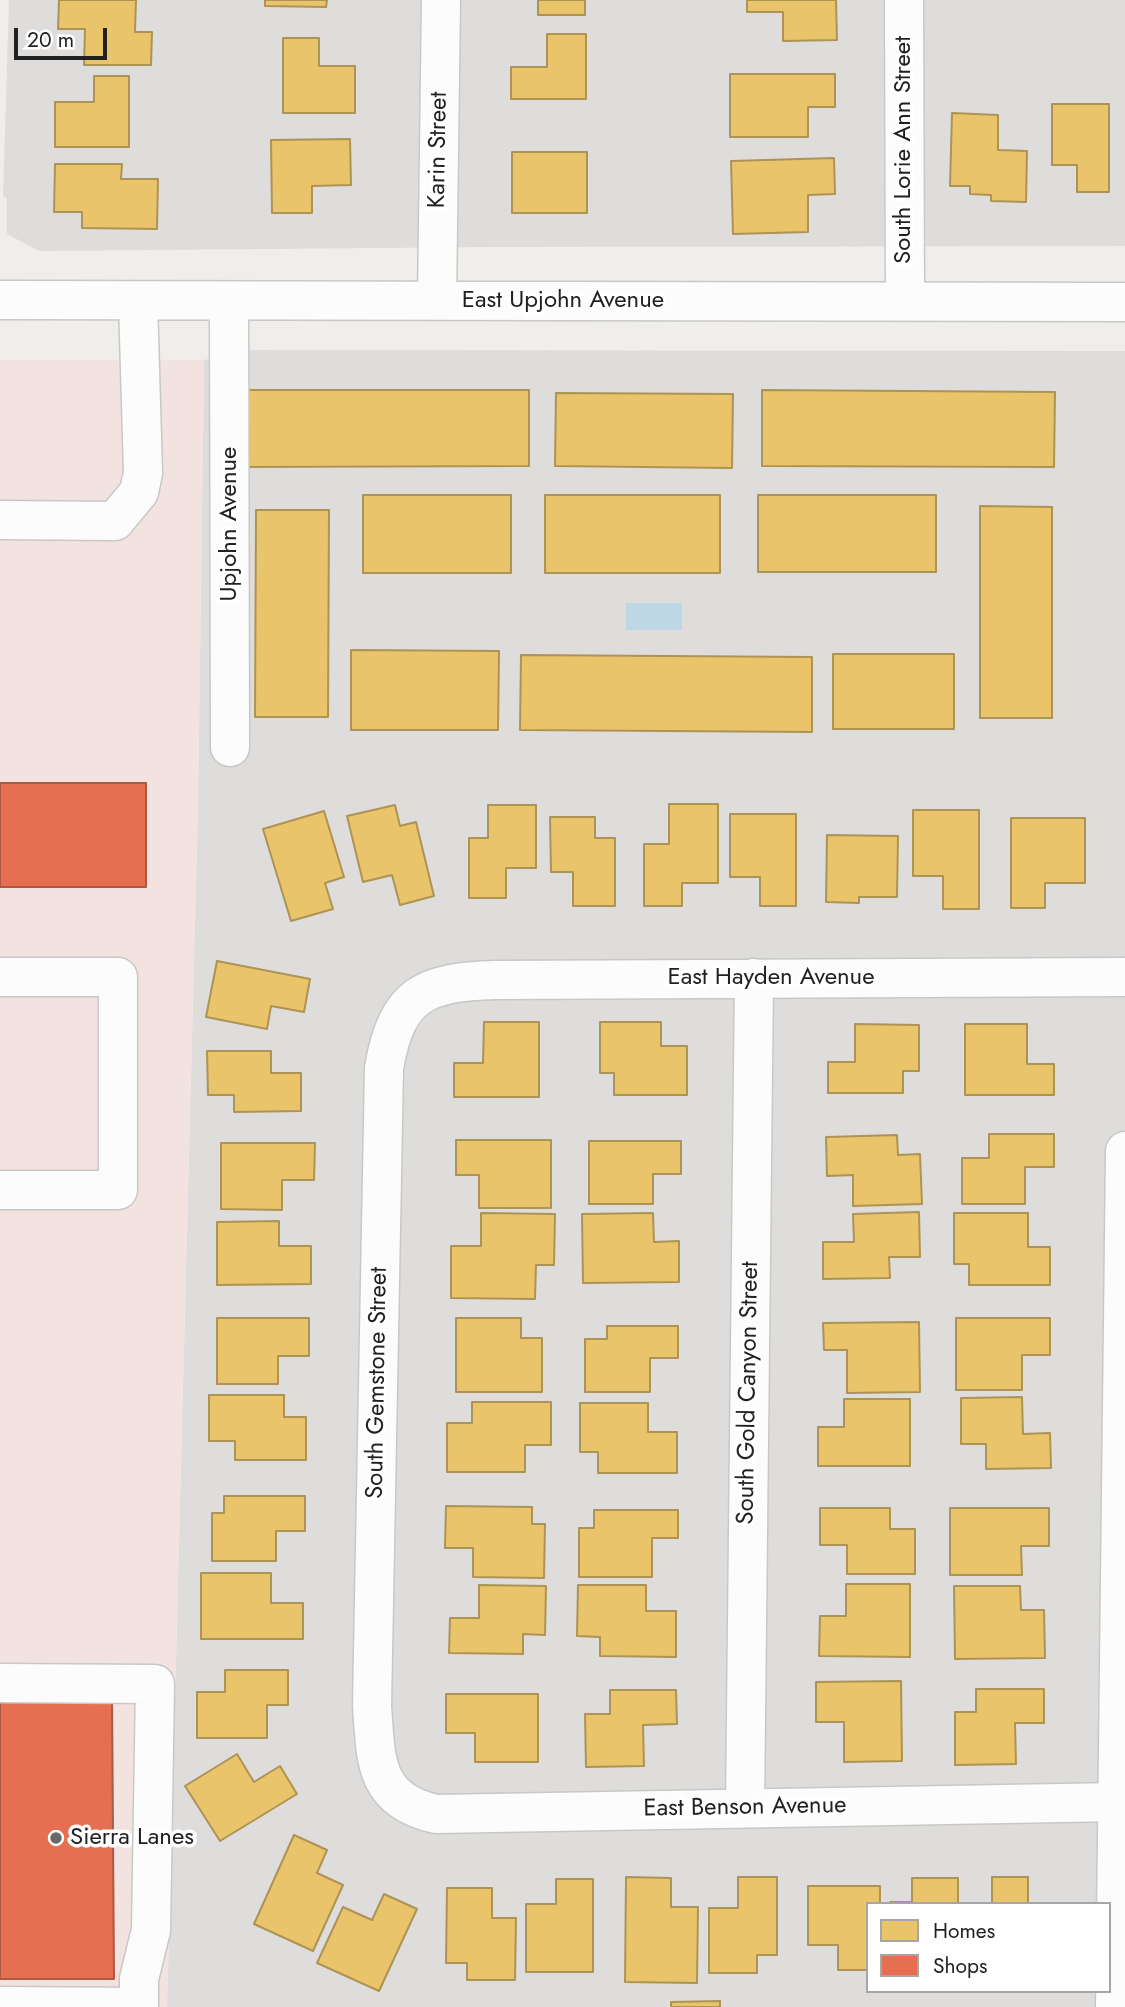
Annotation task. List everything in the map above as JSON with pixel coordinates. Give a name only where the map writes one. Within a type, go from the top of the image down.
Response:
[{"type":"street","name":"Karin Street","points":[[437,301],[441,0]]},
{"type":"street","name":"South Lorie Ann Street","points":[[904,0],[905,300]]},
{"type":"street","name":"East Upjohn Avenue","points":[[0,300],[1125,302]]},
{"type":"street","points":[[0,520],[115,521],[139,492],[143,473],[138,301]]},
{"type":"street","name":"Upjohn Avenue","points":[[229,301],[230,747]]},
{"type":"street","points":[[0,977],[118,977],[118,1190],[0,1190]]},
{"type":"street","name":"East Hayden Avenue","points":[[419,994],[459,981],[1125,977]]},
{"type":"street","name":"South Gold Canyon Street","points":[[745,1808],[754,978]]},
{"type":"street","name":"South Gemstone Street","points":[[384,1781],[376,1760],[372,1706],[384,1069],[389,1042],[408,1005],[419,994]]},
{"type":"street","points":[[1115,2007],[1125,1151]]},
{"type":"street","points":[[0,1683],[155,1684],[152,1930],[139,1979],[139,2007],[0,2006]]},
{"type":"street","name":"East Benson Avenue","points":[[384,1781],[396,1796],[415,1809],[436,1814],[1118,1802]]},
{"type":"shaded area","points":[[9,0],[1125,0],[1125,246],[39,251],[7,234],[7,199],[3,196]]},
{"type":"shaded area","points":[[250,350],[1125,351],[1125,2007],[167,2007],[198,803],[204,360]]},
{"type":"shaded area","points":[[0,360],[204,360],[198,803],[167,2007],[0,2007]]},
{"type":"water","points":[[626,603],[682,603],[682,630],[626,630]]},
{"type":"building: Homes","points":[[59,0],[136,0],[135,32],[152,32],[151,65],[84,65],[85,29],[58,29]]},
{"type":"building: Homes","points":[[265,0],[327,0],[326,7],[265,6]]},
{"type":"building: Homes","points":[[538,0],[585,0],[585,15],[538,15]]},
{"type":"building: Homes","points":[[747,0],[836,0],[837,40],[783,41],[783,12],[747,12]]},
{"type":"building: Homes","points":[[547,34],[586,34],[586,99],[511,99],[511,67],[547,67]]},
{"type":"building: Homes","points":[[283,38],[319,38],[319,66],[355,66],[355,113],[283,113]]},
{"type":"building: Homes","points":[[730,74],[835,74],[835,107],[808,107],[808,137],[730,137]]},
{"type":"building: Homes","points":[[94,76],[129,76],[129,147],[55,147],[55,102],[94,102]]},
{"type":"building: Homes","points":[[1052,104],[1109,104],[1109,192],[1077,192],[1077,165],[1052,165]]},
{"type":"building: Homes","points":[[952,113],[998,115],[998,150],[1027,151],[1026,202],[991,201],[991,195],[970,194],[970,186],[950,186]]},
{"type":"building: Homes","points":[[350,139],[351,185],[312,186],[312,213],[272,213],[271,140]]},
{"type":"building: Homes","points":[[512,152],[587,152],[587,213],[512,213]]},
{"type":"building: Homes","points":[[834,158],[835,194],[808,195],[808,232],[733,234],[731,161]]},
{"type":"building: Homes","points":[[55,164],[122,164],[121,179],[158,179],[157,229],[82,228],[82,212],[54,212]]},
{"type":"building: Homes","points":[[240,390],[529,390],[529,466],[240,467]]},
{"type":"building: Homes","points":[[762,390],[1055,392],[1054,467],[762,466]]},
{"type":"building: Homes","points":[[556,393],[733,394],[732,468],[555,466]]},
{"type":"building: Homes","points":[[363,495],[511,495],[511,573],[363,573]]},
{"type":"building: Homes","points":[[545,495],[720,495],[720,573],[545,573]]},
{"type":"building: Homes","points":[[758,495],[936,495],[936,572],[758,572]]},
{"type":"building: Homes","points":[[980,506],[1052,507],[1052,718],[980,718]]},
{"type":"building: Homes","points":[[256,510],[329,510],[328,717],[255,717]]},
{"type":"building: Homes","points":[[351,650],[499,651],[498,730],[351,730]]},
{"type":"building: Homes","points":[[833,654],[954,654],[954,729],[833,729]]},
{"type":"building: Homes","points":[[521,655],[812,657],[812,732],[520,730]]},
{"type":"building: Homes","points":[[669,804],[718,804],[718,883],[682,883],[682,906],[644,906],[644,844],[669,844]]},
{"type":"building: Homes","points":[[395,805],[400,826],[416,822],[434,896],[400,905],[392,875],[363,882],[347,816]]},
{"type":"building: Homes","points":[[488,805],[536,805],[536,868],[506,868],[506,898],[469,898],[469,838],[488,838]]},
{"type":"building: Homes","points":[[913,810],[979,810],[979,909],[943,909],[943,876],[913,876]]},
{"type":"building: Homes","points":[[324,811],[344,877],[325,883],[333,909],[291,921],[263,829]]},
{"type":"building: Homes","points":[[730,814],[796,814],[796,906],[760,906],[760,877],[730,877]]},
{"type":"building: Homes","points":[[550,817],[595,817],[595,838],[615,838],[615,906],[573,906],[573,872],[551,872]]},
{"type":"building: Homes","points":[[1011,818],[1085,818],[1085,883],[1045,883],[1045,908],[1011,908]]},
{"type":"building: Homes","points":[[827,835],[898,836],[897,897],[859,897],[859,903],[826,902]]},
{"type":"building: Homes","points":[[217,961],[310,979],[304,1012],[271,1006],[267,1029],[206,1017]]},
{"type":"building: Homes","points":[[484,1022],[539,1022],[539,1097],[454,1097],[454,1063],[483,1063]]},
{"type":"building: Homes","points":[[600,1022],[661,1022],[661,1046],[687,1046],[687,1095],[614,1095],[614,1073],[600,1073]]},
{"type":"building: Homes","points":[[855,1024],[919,1025],[919,1071],[903,1071],[903,1093],[828,1093],[828,1062],[855,1062]]},
{"type":"building: Homes","points":[[965,1024],[1027,1024],[1027,1064],[1054,1064],[1054,1095],[965,1095]]},
{"type":"building: Homes","points":[[207,1051],[271,1051],[271,1073],[301,1073],[301,1111],[234,1112],[234,1095],[208,1095]]},
{"type":"building: Homes","points":[[989,1134],[1054,1134],[1054,1167],[1025,1167],[1025,1204],[962,1204],[962,1158],[989,1158]]},
{"type":"building: Homes","points":[[897,1135],[898,1155],[920,1154],[922,1204],[853,1206],[853,1175],[827,1176],[826,1137]]},
{"type":"building: Homes","points":[[456,1140],[551,1140],[551,1208],[479,1208],[479,1175],[456,1175]]},
{"type":"building: Homes","points":[[589,1141],[681,1141],[681,1174],[653,1174],[653,1204],[589,1204]]},
{"type":"building: Homes","points":[[221,1143],[315,1143],[314,1180],[282,1180],[282,1210],[221,1209]]},
{"type":"building: Homes","points":[[919,1212],[920,1257],[889,1257],[890,1278],[823,1279],[823,1242],[854,1242],[853,1214]]},
{"type":"building: Homes","points":[[481,1213],[555,1214],[554,1265],[536,1265],[535,1299],[451,1298],[451,1246],[481,1246]]},
{"type":"building: Homes","points":[[653,1213],[654,1242],[679,1241],[679,1282],[583,1283],[582,1214]]},
{"type":"building: Homes","points":[[954,1213],[1028,1213],[1028,1247],[1050,1247],[1050,1285],[969,1285],[969,1264],[954,1264]]},
{"type":"building: Homes","points":[[279,1221],[279,1246],[311,1246],[311,1284],[217,1285],[217,1222]]},
{"type":"building: Homes","points":[[217,1318],[309,1318],[309,1356],[278,1356],[278,1384],[217,1384]]},
{"type":"building: Homes","points":[[456,1318],[521,1318],[521,1338],[542,1338],[542,1392],[456,1392]]},
{"type":"building: Homes","points":[[956,1318],[1050,1318],[1050,1355],[1022,1355],[1022,1390],[956,1390]]},
{"type":"building: Homes","points":[[919,1322],[920,1392],[847,1393],[847,1350],[824,1350],[823,1323]]},
{"type":"building: Homes","points":[[607,1326],[678,1326],[678,1358],[650,1358],[650,1392],[585,1392],[585,1339],[607,1339]]},
{"type":"building: Homes","points":[[209,1395],[284,1395],[284,1417],[306,1417],[306,1460],[235,1460],[235,1441],[209,1441]]},
{"type":"building: Homes","points":[[1022,1397],[1023,1434],[1050,1433],[1051,1468],[986,1469],[986,1444],[961,1444],[961,1398]]},
{"type":"building: Homes","points":[[844,1399],[910,1399],[910,1466],[818,1466],[818,1427],[844,1427]]},
{"type":"building: Homes","points":[[472,1402],[551,1402],[551,1445],[525,1445],[525,1472],[447,1472],[447,1423],[472,1423]]},
{"type":"building: Homes","points":[[580,1403],[648,1403],[648,1432],[677,1432],[677,1473],[598,1473],[598,1452],[580,1452]]},
{"type":"building: Homes","points":[[224,1496],[305,1496],[305,1531],[276,1531],[276,1561],[212,1561],[212,1513],[224,1513]]},
{"type":"building: Homes","points":[[446,1506],[532,1507],[532,1524],[545,1524],[544,1578],[473,1577],[473,1548],[445,1548]]},
{"type":"building: Homes","points":[[820,1508],[890,1508],[890,1529],[915,1529],[915,1574],[847,1574],[847,1545],[820,1545]]},
{"type":"building: Homes","points":[[950,1508],[1049,1508],[1049,1546],[1021,1546],[1022,1575],[950,1575]]},
{"type":"building: Homes","points":[[594,1510],[678,1510],[678,1538],[652,1538],[652,1577],[579,1577],[579,1528],[594,1528]]},
{"type":"building: Homes","points":[[201,1573],[271,1573],[271,1603],[303,1603],[303,1639],[201,1639]]},
{"type":"building: Homes","points":[[846,1584],[910,1584],[910,1657],[819,1656],[820,1616],[846,1616]]},
{"type":"building: Homes","points":[[479,1585],[546,1586],[545,1635],[523,1634],[523,1654],[449,1653],[450,1618],[479,1618]]},
{"type":"building: Homes","points":[[578,1585],[646,1585],[646,1611],[676,1611],[676,1657],[600,1656],[600,1637],[577,1636]]},
{"type":"building: Homes","points":[[954,1586],[1020,1586],[1021,1610],[1044,1610],[1045,1658],[955,1659]]},
{"type":"building: Homes","points":[[225,1670],[288,1670],[288,1705],[267,1705],[267,1738],[197,1738],[197,1692],[225,1692]]},
{"type":"building: Homes","points":[[901,1681],[902,1761],[844,1762],[844,1722],[816,1722],[816,1682]]},
{"type":"building: Homes","points":[[976,1689],[1044,1689],[1044,1723],[1015,1723],[1016,1764],[955,1765],[955,1712],[976,1712]]},
{"type":"building: Homes","points":[[610,1690],[676,1690],[677,1724],[643,1725],[644,1766],[586,1767],[585,1714],[610,1714]]},
{"type":"building: Homes","points":[[446,1694],[538,1694],[538,1762],[475,1762],[475,1733],[446,1733]]},
{"type":"building: Homes","points":[[237,1754],[254,1782],[280,1766],[297,1794],[220,1841],[185,1786]]},
{"type":"building: Homes","points":[[294,1835],[327,1850],[317,1873],[343,1885],[313,1951],[254,1924]]},
{"type":"building: Homes","points":[[626,1877],[671,1878],[671,1907],[698,1907],[697,1983],[625,1982]]},
{"type":"building: Homes","points":[[738,1877],[777,1877],[777,1955],[757,1955],[757,1973],[709,1973],[709,1908],[738,1908]]},
{"type":"building: Homes","points":[[992,1877],[1028,1877],[1028,1902],[992,1902]]},
{"type":"building: Homes","points":[[912,1878],[958,1878],[958,1902],[912,1902]]},
{"type":"building: Homes","points":[[556,1879],[593,1879],[593,1972],[526,1972],[526,1904],[556,1904]]},
{"type":"building: Homes","points":[[808,1886],[880,1886],[880,1902],[866,1902],[866,1970],[838,1970],[838,1945],[808,1945]]},
{"type":"building: Homes","points":[[447,1888],[492,1888],[492,1918],[516,1918],[515,1980],[467,1980],[467,1963],[446,1963]]},
{"type":"building: Homes","points":[[384,1894],[417,1909],[379,1991],[317,1963],[343,1907],[372,1920]]},
{"type":"building: Homes","points":[[720,2001],[720,2007],[671,2007],[671,2002]]},
{"type":"building: Shops","points":[[0,783],[146,783],[146,887],[0,887]]},
{"type":"building: Shops","name":"Sierra Lanes","points":[[112,1696],[114,1979],[0,1979],[0,1697]]},
{"type":"place","name":"Sierra Lanes","points":[[56,1838]]}]
